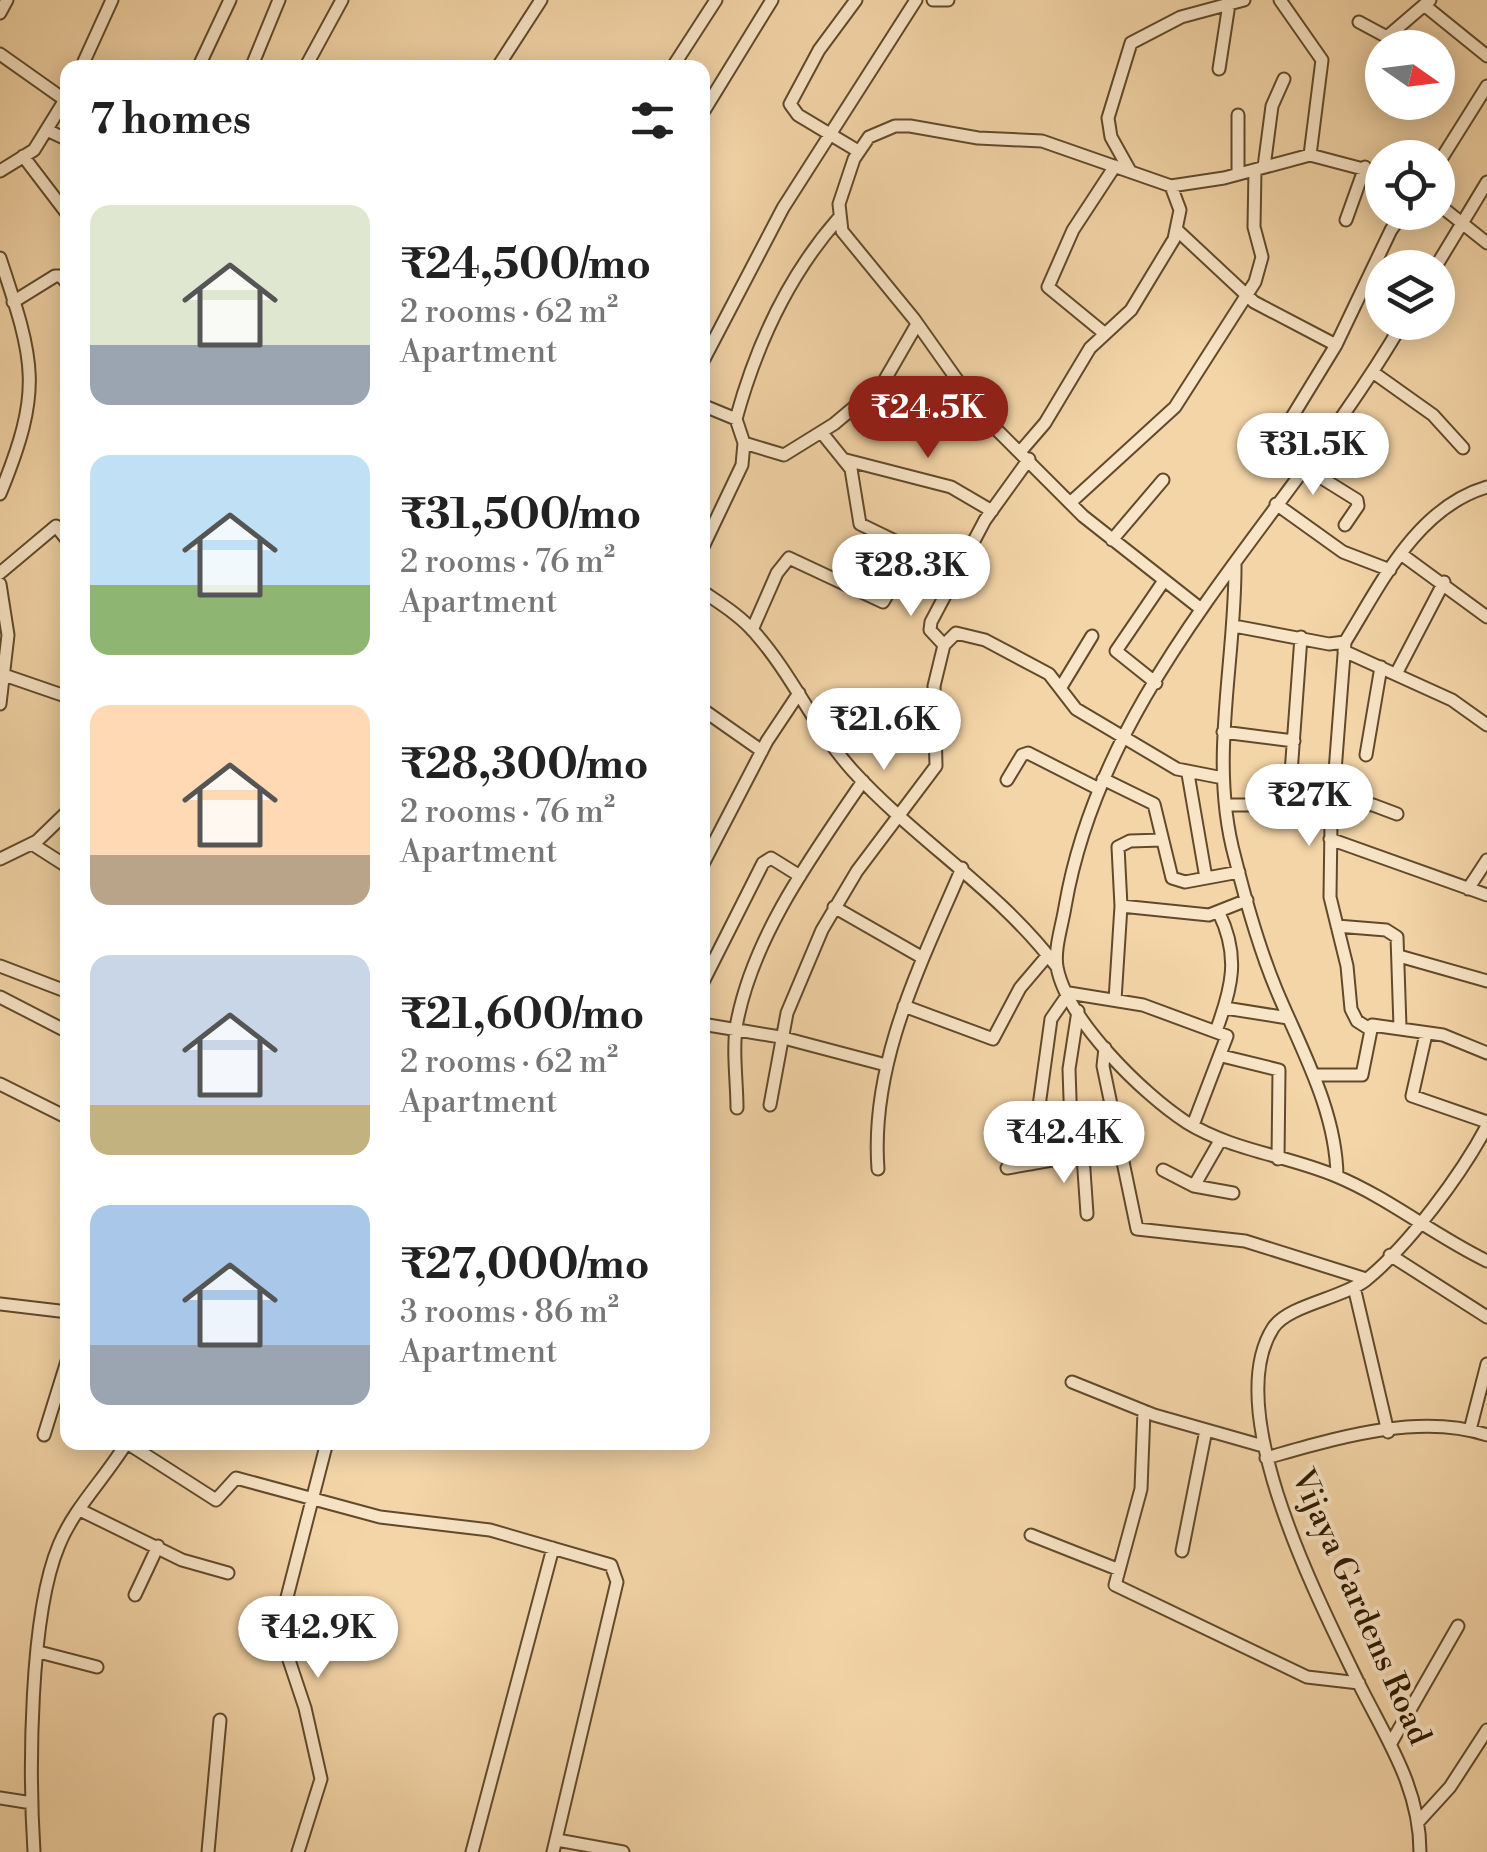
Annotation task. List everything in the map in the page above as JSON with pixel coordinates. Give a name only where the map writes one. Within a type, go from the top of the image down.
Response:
[{"type":"street","points":[[0,13],[7,0]]},
{"type":"street","points":[[85,60],[112,0]]},
{"type":"street","points":[[202,60],[230,0]]},
{"type":"street","points":[[254,60],[279,0]]},
{"type":"street","points":[[309,60],[342,0]]},
{"type":"street","points":[[502,60],[541,0]]},
{"type":"street","points":[[677,60],[716,0]]},
{"type":"street","points":[[710,101],[772,0]]},
{"type":"street","points":[[856,0],[819,50],[791,98],[798,115],[858,151]]},
{"type":"street","points":[[710,348],[783,208],[916,0]]},
{"type":"street","points":[[933,0],[948,0]]},
{"type":"street","points":[[1130,171],[1111,137],[1108,118],[1131,43],[1181,17],[1244,0]]},
{"type":"street","points":[[1280,0],[1322,60],[1310,155]]},
{"type":"street","points":[[1359,22],[1387,37],[1427,3],[1487,56]]},
{"type":"street","points":[[1219,69],[1229,4]]},
{"type":"street","points":[[0,54],[60,94]]},
{"type":"street","points":[[1070,503],[1175,406],[1258,275],[1262,257],[1254,221],[1259,168],[1272,106],[1284,78]]},
{"type":"street","points":[[1453,140],[1487,86]]},
{"type":"street","points":[[3,165],[23,156],[49,131],[60,110]]},
{"type":"street","points":[[1238,115],[1238,174]]},
{"type":"street","points":[[710,532],[742,465],[744,443],[736,418],[786,291],[811,250],[838,219],[858,151],[868,137],[895,126],[910,126],[978,138],[1042,141],[1171,186],[1310,155],[1365,167],[1346,220]]},
{"type":"street","points":[[49,131],[60,136]]},
{"type":"street","points":[[23,156],[60,205]]},
{"type":"street","points":[[1104,333],[1048,287],[1073,230],[1115,166]]},
{"type":"street","points":[[1445,250],[1487,182]]},
{"type":"street","points":[[944,645],[930,627],[956,572],[1090,348],[1132,310],[1178,231],[1180,210],[1171,186]]},
{"type":"street","points":[[1455,216],[1487,243]]},
{"type":"street","points":[[838,219],[842,231],[917,324],[982,415],[1070,503],[1162,582],[1201,609]]},
{"type":"street","points":[[1345,525],[1358,506],[1357,500],[1278,455],[1276,444],[1336,346],[1391,230]]},
{"type":"street","points":[[1178,231],[1246,296],[1336,346]]},
{"type":"street","points":[[0,258],[26,338],[31,393],[24,434],[0,494]]},
{"type":"street","points":[[13,302],[55,276],[60,279]]},
{"type":"street","points":[[744,443],[784,455],[822,433],[889,376],[917,324]]},
{"type":"street","points":[[1057,966],[1071,874],[1101,784],[1125,736],[1201,609],[1374,373],[1393,340]]},
{"type":"street","points":[[1374,373],[1433,415],[1463,448]]},
{"type":"street","points":[[710,408],[736,418]]},
{"type":"street","points":[[822,433],[851,469],[860,524],[956,572]]},
{"type":"street","points":[[843,459],[950,487],[992,511]]},
{"type":"street","points":[[1112,540],[1163,480]]},
{"type":"street","points":[[1487,487],[1460,497],[1438,514],[1401,554],[1344,646],[1330,823],[1330,897],[1354,1016],[1368,1028],[1400,1027],[1451,1037],[1487,1053]]},
{"type":"street","points":[[1276,504],[1342,552],[1390,570]]},
{"type":"street","points":[[0,573],[60,522]]},
{"type":"street","points":[[56,526],[60,531]]},
{"type":"street","points":[[752,630],[789,558],[883,602],[913,551]]},
{"type":"street","points":[[1401,554],[1487,617]]},
{"type":"street","points":[[1236,562],[1223,732],[1226,805],[1247,900],[1288,1018],[1314,1074],[1335,1151],[1337,1176]]},
{"type":"street","points":[[1156,684],[1116,651],[1162,582]]},
{"type":"street","points":[[1396,674],[1444,582]]},
{"type":"street","points":[[0,584],[8,635],[0,704]]},
{"type":"street","points":[[710,596],[752,630],[826,738],[863,781],[1020,920],[1057,966],[1078,1011],[1105,1048],[1193,1125],[1221,1139],[1337,1176],[1487,1261]]},
{"type":"street","points":[[1234,626],[1344,646],[1452,700],[1487,725]]},
{"type":"street","points":[[770,1105],[780,1038],[834,907],[936,766],[934,686],[944,645],[956,633],[985,640],[1049,674],[1076,708],[1188,774],[1223,778]]},
{"type":"street","points":[[1061,687],[1092,636]]},
{"type":"street","points":[[1291,773],[1300,637]]},
{"type":"street","points":[[1366,755],[1381,667]]},
{"type":"street","points":[[4,674],[60,695]]},
{"type":"street","points":[[710,851],[762,751],[798,693]]},
{"type":"street","points":[[710,715],[762,751]]},
{"type":"street","points":[[1223,732],[1294,741]]},
{"type":"street","points":[[1007,780],[1022,755],[1028,754],[1101,784],[1150,798],[1172,878],[1185,882],[1239,872]]},
{"type":"street","points":[[1188,774],[1206,878]]},
{"type":"street","points":[[738,1108],[736,1030],[767,942],[800,876],[863,781]]},
{"type":"street","points":[[1332,799],[1397,814]]},
{"type":"street","points":[[1226,805],[1252,806],[1330,823]]},
{"type":"street","points":[[0,860],[32,844],[60,818]]},
{"type":"street","points":[[1330,839],[1487,896]]},
{"type":"street","points":[[1114,1000],[1121,906],[1118,847],[1130,841],[1162,840]]},
{"type":"street","points":[[32,844],[60,861]]},
{"type":"street","points":[[710,968],[764,863],[771,858],[800,876]]},
{"type":"street","points":[[1468,889],[1487,860]]},
{"type":"street","points":[[878,1170],[876,1119],[886,1065],[904,1006],[962,868]]},
{"type":"street","points":[[1121,906],[1185,915],[1219,913],[1247,900]]},
{"type":"street","points":[[834,907],[924,958]]},
{"type":"street","points":[[1216,1031],[1234,965],[1219,913]]},
{"type":"street","points":[[1338,926],[1393,932],[1399,956],[1400,1027]]},
{"type":"street","points":[[904,1006],[993,1039],[1020,988],[1048,955]]},
{"type":"street","points":[[1399,956],[1487,981]]},
{"type":"street","points":[[0,966],[60,989]]},
{"type":"street","points":[[1069,993],[1143,1004],[1216,1031],[1228,1040],[1193,1125]]},
{"type":"street","points":[[1031,1164],[1051,1020],[1069,993]]},
{"type":"street","points":[[0,997],[60,1028]]},
{"type":"street","points":[[1224,1008],[1288,1018]]},
{"type":"street","points":[[1078,1011],[1069,1069],[1087,1214]]},
{"type":"street","points":[[710,1025],[780,1038],[886,1065]]},
{"type":"street","points":[[1314,1074],[1362,1075],[1368,1028]]},
{"type":"street","points":[[1426,1034],[1412,1096],[1487,1124]]},
{"type":"street","points":[[1105,1048],[1104,1066],[1138,1229],[1245,1241],[1366,1279]]},
{"type":"street","points":[[1222,1056],[1279,1070],[1278,1159]]},
{"type":"street","points":[[0,1084],[60,1114]]},
{"type":"street","name":"Vijaya Gardens Road","points":[[1420,1852],[1419,1821],[1391,1743],[1312,1578],[1265,1452],[1255,1385],[1274,1327],[1292,1313],[1354,1288],[1366,1279],[1481,1148],[1487,1124]]},
{"type":"street","points":[[1194,1186],[1221,1139]]},
{"type":"street","points":[[1007,1168],[1121,1148]]},
{"type":"street","points":[[1163,1170],[1194,1186],[1232,1193]]},
{"type":"street","points":[[1390,1255],[1487,1317]]},
{"type":"street","points":[[1354,1288],[1388,1432]]},
{"type":"street","points":[[0,1304],[60,1311]]},
{"type":"street","points":[[1470,1430],[1487,1364]]},
{"type":"street","points":[[1072,1382],[1265,1452],[1443,1426],[1487,1435]]},
{"type":"street","points":[[44,1435],[60,1384]]},
{"type":"street","points":[[1144,1411],[1141,1488],[1115,1584],[1278,1665],[1308,1677],[1359,1683]]},
{"type":"street","points":[[1182,1552],[1206,1430]]},
{"type":"street","points":[[34,1852],[38,1652],[57,1550],[122,1450]]},
{"type":"street","points":[[138,1450],[213,1499],[236,1478],[380,1517],[490,1530],[611,1565],[616,1582],[555,1846],[623,1852]]},
{"type":"street","points":[[298,1852],[321,1779],[306,1708],[289,1664],[284,1618],[286,1589],[325,1450]]},
{"type":"street","points":[[80,1510],[182,1560],[228,1574]]},
{"type":"street","points":[[1031,1535],[1117,1568]]},
{"type":"street","points":[[135,1595],[158,1546]]},
{"type":"street","points":[[472,1852],[554,1548]]},
{"type":"street","points":[[1391,1743],[1458,1626]]},
{"type":"street","points":[[38,1652],[97,1667]]},
{"type":"street","points":[[208,1852],[220,1720]]},
{"type":"street","points":[[1419,1821],[1450,1787],[1487,1730]]},
{"type":"street","points":[[0,1798],[32,1803]]}]
